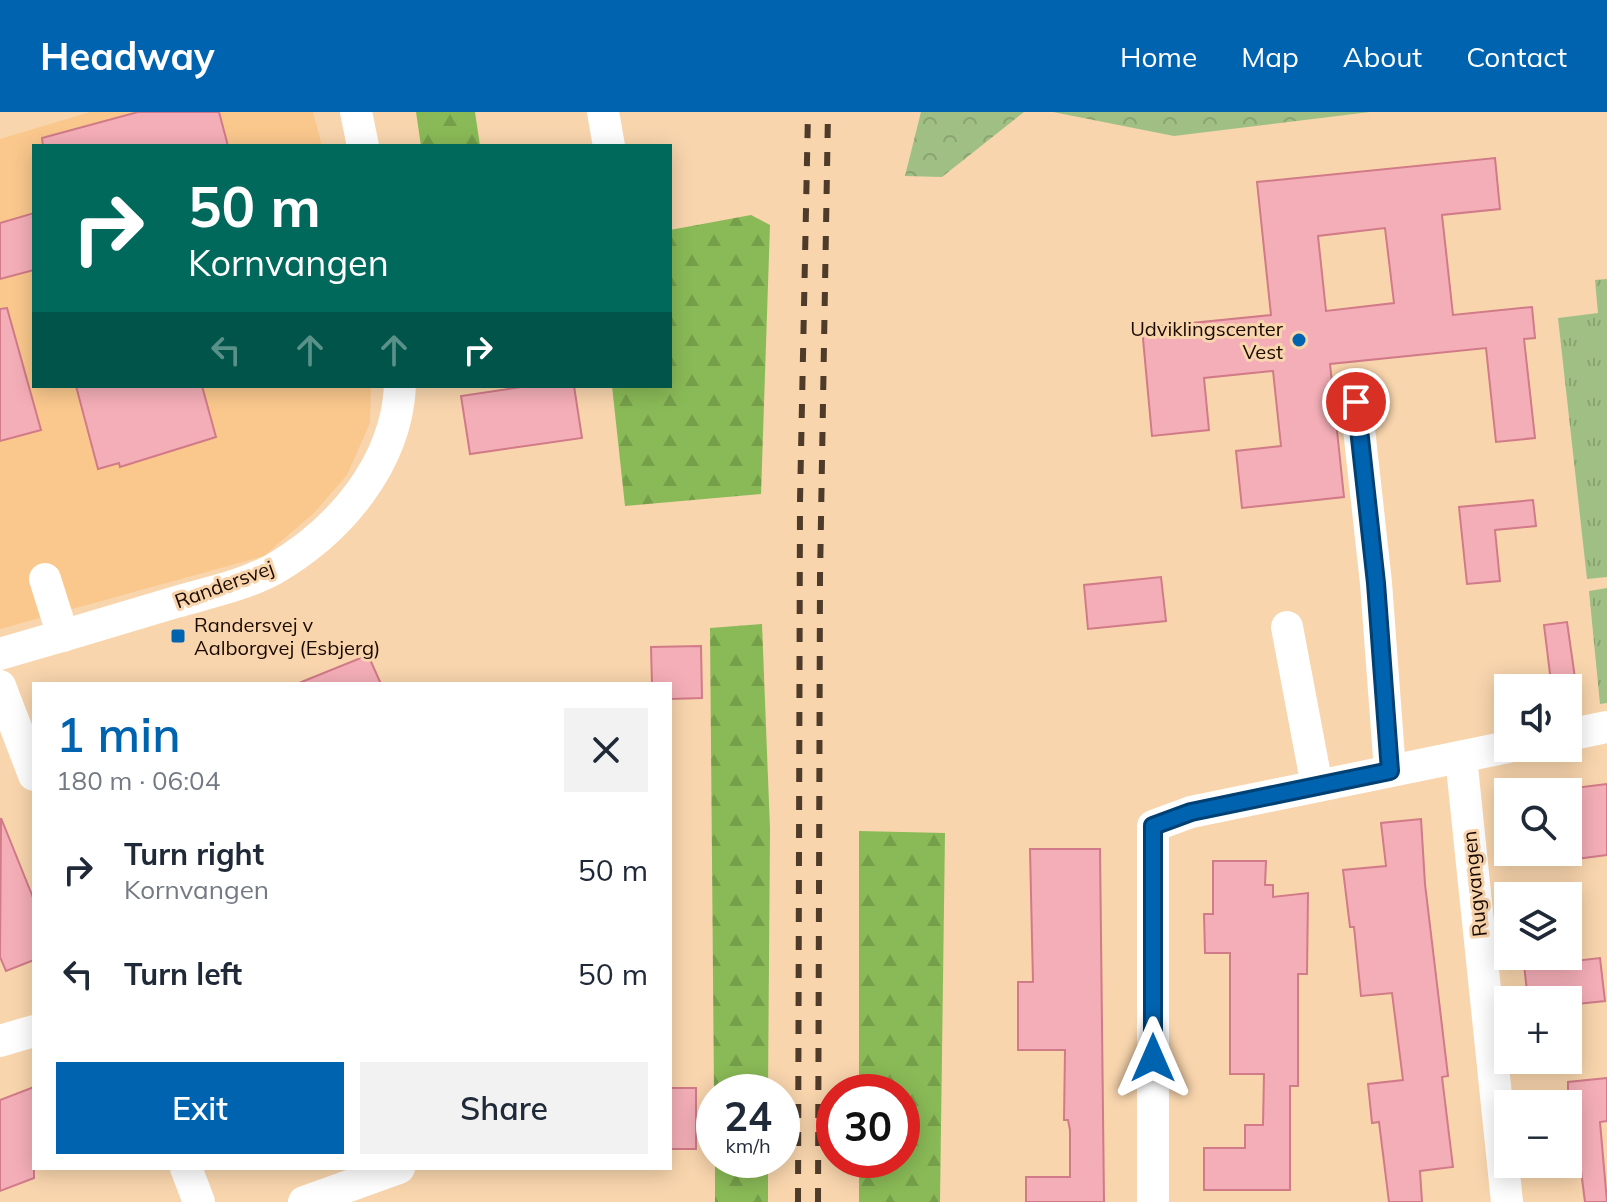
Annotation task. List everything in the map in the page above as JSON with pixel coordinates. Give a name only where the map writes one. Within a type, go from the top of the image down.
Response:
[{"type":"street","points":[[356,112],[363,144]]},
{"type":"street","points":[[603,112],[609,144]]},
{"type":"street","name":"Randersvej","points":[[0,654],[270,571],[310,546],[344,515],[371,478],[390,436],[400,388]]},
{"type":"street","points":[[1356,402],[1376,583],[1390,771]]},
{"type":"street","points":[[45,579],[63,636]]},
{"type":"street","points":[[1287,627],[1317,786]]},
{"type":"street","points":[[0,686],[32,770]]},
{"type":"street","points":[[1582,732],[1607,727]]},
{"type":"street","points":[[1153,1202],[1153,826],[1191,812],[1494,750]]},
{"type":"street","name":"Rugvangen","points":[[1461,757],[1507,1202]]},
{"type":"street","points":[[0,1041],[32,1032]]},
{"type":"street","points":[[187,1170],[199,1202]]},
{"type":"street","points":[[304,1202],[393,1170]]},
{"type":"shaded area","points":[[90,112],[313,112],[321,144],[32,144],[32,388],[371,388],[370,423],[347,475],[314,513],[264,556],[0,629],[0,139]]},
{"type":"green space","points":[[416,112],[475,112],[480,144],[421,144]]},
{"type":"green space","points":[[921,112],[1024,112],[942,177],[905,176]]},
{"type":"green space","points":[[1053,112],[1370,112],[1174,136]]},
{"type":"green space","points":[[751,215],[770,225],[761,494],[625,506],[612,388],[672,388],[672,230]]},
{"type":"green space","points":[[1607,279],[1607,577],[1587,579],[1558,318],[1598,313],[1595,280]]},
{"type":"green space","points":[[1607,588],[1607,703],[1600,704],[1589,591]]},
{"type":"green space","points":[[762,624],[770,829],[768,1074],[714,1074],[710,628]]},
{"type":"green space","points":[[859,831],[945,833],[940,1202],[859,1202],[859,1178],[920,1178],[920,1074],[859,1074]]},
{"type":"green space","points":[[715,1178],[768,1178],[768,1202],[715,1202]]},
{"type":"building","points":[[138,112],[219,112],[227,144],[43,144],[42,138]]},
{"type":"building","name":"Udviklingscenter Vest","points":[[1495,158],[1500,209],[1442,215],[1453,315],[1532,307],[1535,338],[1524,339],[1535,438],[1496,442],[1486,348],[1330,364],[1344,497],[1242,508],[1236,451],[1281,446],[1273,371],[1204,378],[1209,430],[1152,436],[1142,328],[1271,315],[1257,182]],"holes":[[[1385,228],[1394,303],[1326,311],[1318,236]]]},
{"type":"building","points":[[32,214],[32,271],[0,279],[0,223]]},
{"type":"building","points":[[7,308],[41,430],[0,441],[0,309]]},
{"type":"building","points":[[77,388],[203,388],[216,437],[120,467],[119,463],[98,469]]},
{"type":"building","points":[[515,388],[574,388],[582,438],[470,454],[461,396]]},
{"type":"building","points":[[1533,500],[1536,526],[1495,530],[1500,581],[1467,584],[1459,507]]},
{"type":"building","points":[[1161,577],[1166,621],[1088,629],[1084,585]]},
{"type":"building","points":[[1567,622],[1574,674],[1550,674],[1544,625]]},
{"type":"building","points":[[701,646],[702,698],[672,699],[672,682],[652,682],[651,647]]},
{"type":"building","points":[[368,655],[380,682],[301,682]]},
{"type":"building","points":[[1607,784],[1607,855],[1582,858],[1582,787]]},
{"type":"building","points":[[1,818],[32,895],[32,961],[6,971],[0,957]]},
{"type":"building","points":[[1421,819],[1425,884],[1448,1076],[1442,1077],[1453,1167],[1420,1171],[1422,1202],[1389,1202],[1379,1122],[1372,1123],[1368,1084],[1403,1080],[1392,993],[1361,996],[1354,927],[1350,927],[1343,870],[1386,866],[1381,823]]},
{"type":"building","points":[[1030,849],[1100,849],[1104,1202],[1026,1202],[1026,1177],[1070,1177],[1070,1130],[1068,1120],[1064,1120],[1065,1050],[1018,1050],[1018,982],[1033,982]]},
{"type":"building","points":[[1213,861],[1266,861],[1265,885],[1273,885],[1273,897],[1308,893],[1307,974],[1298,974],[1298,1086],[1290,1086],[1290,1190],[1204,1190],[1204,1148],[1245,1148],[1245,1125],[1263,1125],[1264,1074],[1230,1074],[1230,953],[1205,953],[1204,914],[1213,914]]},
{"type":"building","points":[[1600,958],[1605,1001],[1582,1003],[1582,986],[1526,986],[1525,970],[1582,970],[1582,960]]},
{"type":"building","points":[[1607,1078],[1607,1121],[1600,1122],[1607,1202],[1585,1202],[1582,1178],[1582,1090],[1568,1090],[1568,1082]]},
{"type":"building","points":[[32,1088],[34,1178],[0,1191],[0,1100]]},
{"type":"building","points":[[672,1088],[696,1088],[696,1149],[672,1149]]},
{"type":"railway","points":[[798,1202],[800,501],[808,112]]},
{"type":"railway","points":[[818,1202],[820,577],[828,112]]},
{"type":"place","name":"Udviklingscenter Vest","points":[[1299,340]]},
{"type":"place","name":"Randersvej v Aalborgvej (Esbjerg)","points":[[178,636]]},
{"type":"route","points":[[1153,1058],[1153,826],[1191,812],[1390,771],[1376,583],[1356,402]]}]
